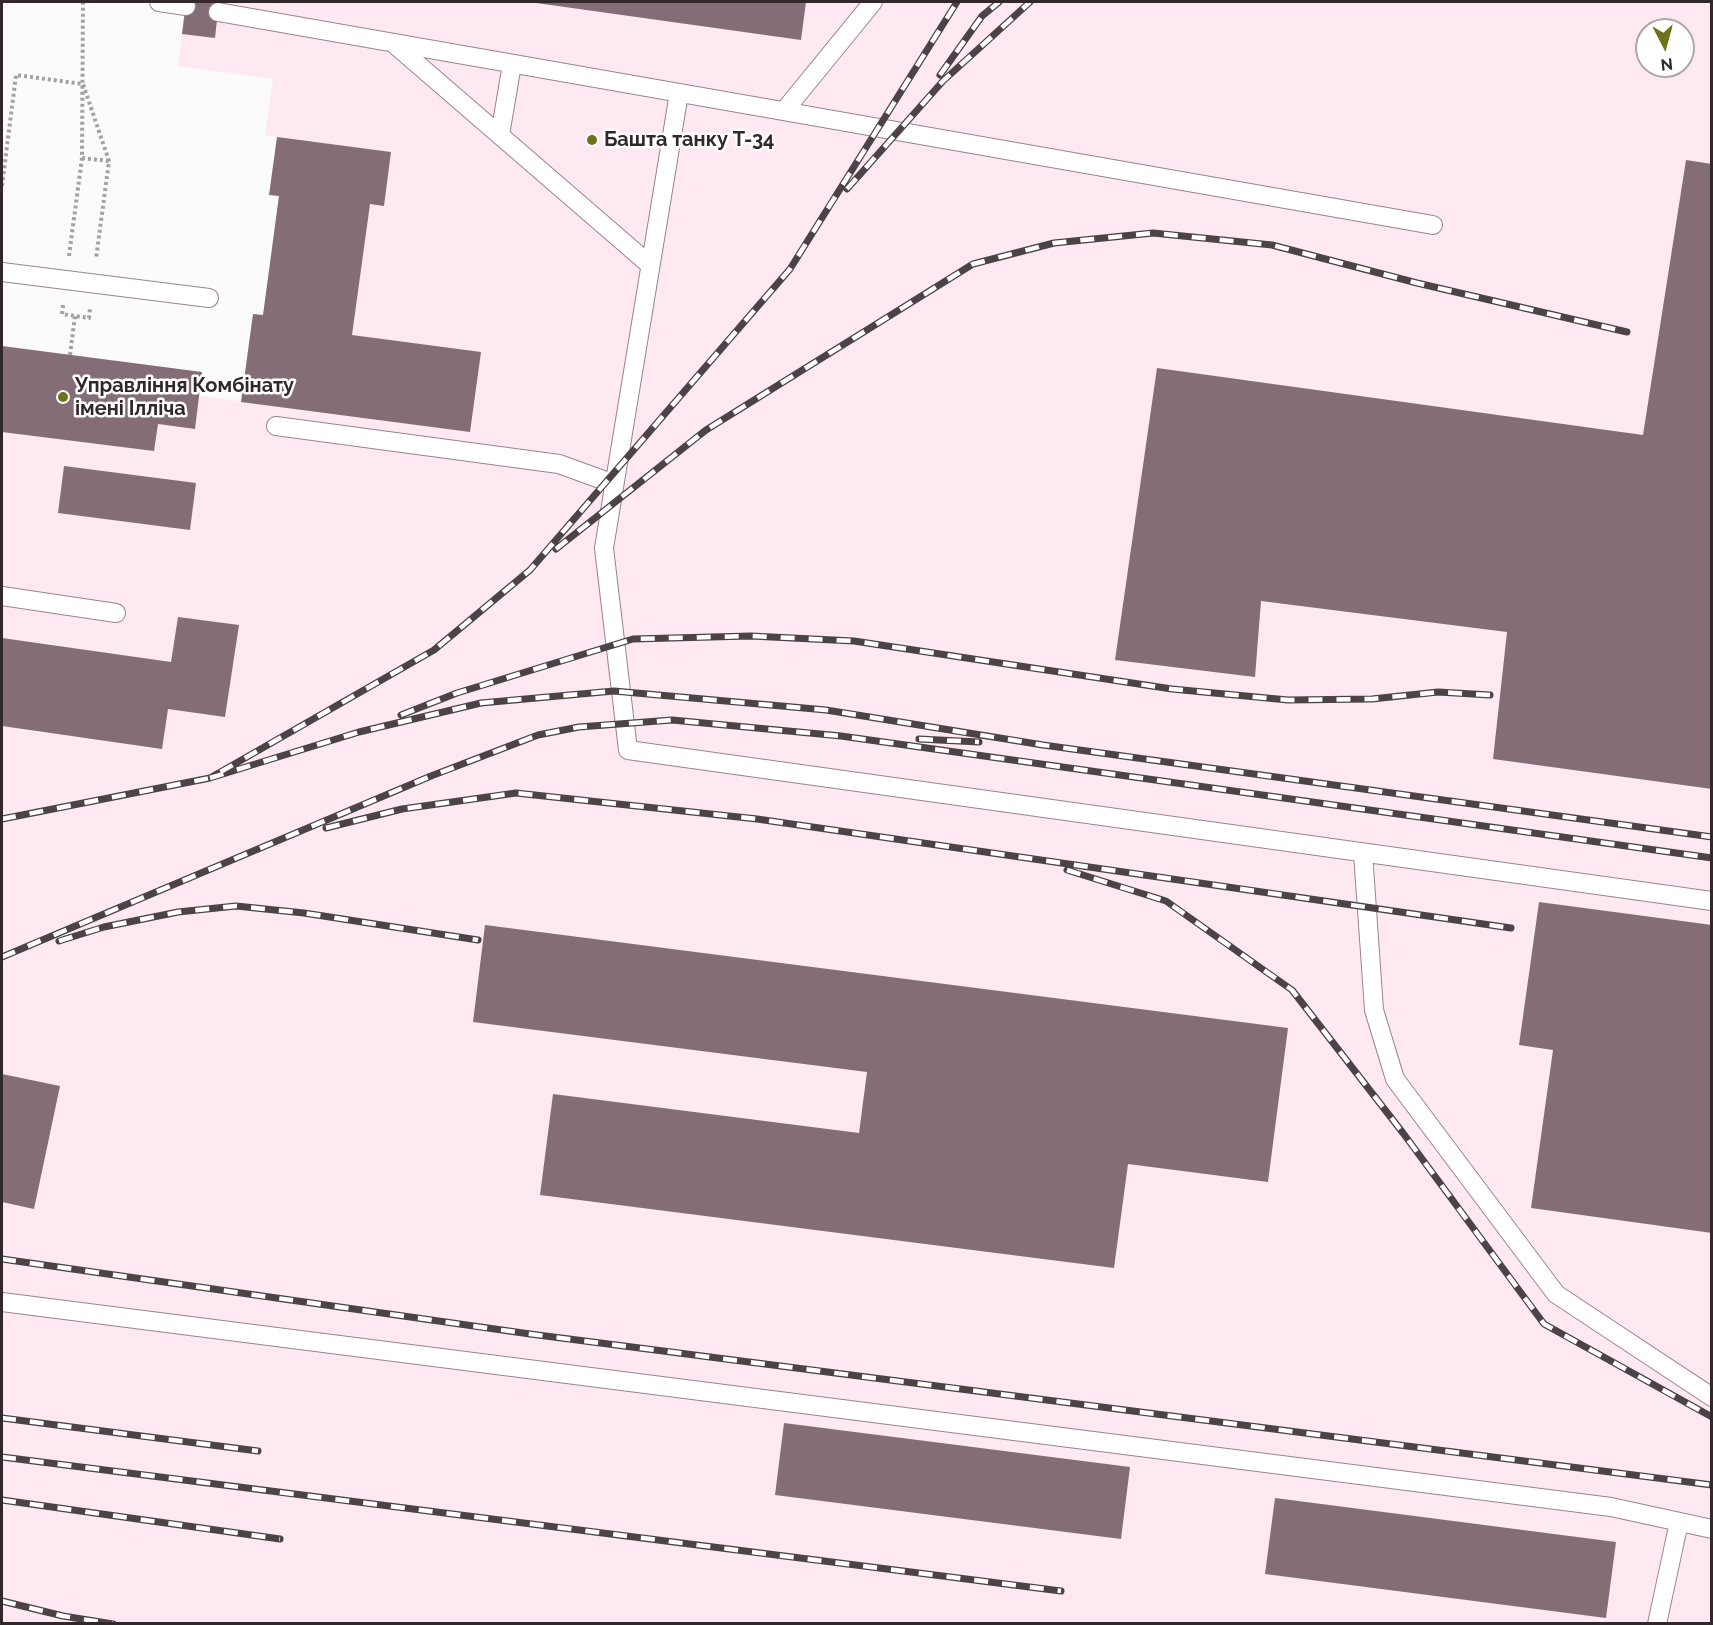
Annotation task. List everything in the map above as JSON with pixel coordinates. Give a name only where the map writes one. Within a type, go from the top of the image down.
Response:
[{"type":"lane","points":[[159,2],[186,6]]},
{"type":"lane","points":[[784,111],[873,2]]},
{"type":"lane","points":[[218,12],[1433,225]]},
{"type":"lane","points":[[393,42],[650,265]]},
{"type":"lane","points":[[500,135],[512,64]]},
{"type":"lane","points":[[679,93],[604,548],[628,750],[1712,901]]},
{"type":"lane","points":[[2,272],[209,298]]},
{"type":"lane","points":[[276,426],[559,464],[614,484]]},
{"type":"lane","points":[[2,596],[116,613]]},
{"type":"lane","points":[[1363,853],[1374,1010],[1395,1079],[1556,1294],[1712,1397]]},
{"type":"lane","points":[[2,1302],[1611,1507],[1712,1529]]},
{"type":"lane","points":[[1657,1623],[1679,1522]]},
{"type":"path","points":[[82,84],[109,161],[89,318],[62,314],[82,158],[82,84],[83,2]]},
{"type":"path","points":[[2,186],[16,75],[82,84]]},
{"type":"path","points":[[82,158],[109,161]]},
{"type":"path","points":[[70,355],[75,316]]},
{"type":"shaded area","points":[[186,2],[1711,2],[1711,1623],[2,1624],[2,346],[202,372],[199,396],[241,401],[253,314],[263,315],[279,196],[269,195],[277,137],[265,135],[273,79],[178,66]]},
{"type":"building","points":[[186,2],[219,2],[215,38],[182,34]]},
{"type":"building","points":[[529,2],[806,2],[801,40]]},
{"type":"building","points":[[277,137],[391,152],[384,206],[370,204],[352,335],[481,352],[470,432],[241,402],[253,314],[263,315],[279,196],[269,195]]},
{"type":"building","points":[[1686,160],[1712,164],[1712,789],[1493,759],[1507,632],[1261,601],[1255,677],[1115,660],[1157,368],[1643,435]]},
{"type":"building","points":[[2,346],[202,372],[195,429],[158,424],[154,451],[2,432]]},
{"type":"building","points":[[64,466],[196,483],[190,530],[58,513]]},
{"type":"building","points":[[178,617],[239,625],[225,717],[168,709],[162,749],[2,726],[2,638],[171,662]]},
{"type":"building","points":[[1539,902],[1712,925],[1712,1233],[1531,1208],[1553,1050],[1519,1045]]},
{"type":"building","points":[[485,925],[1288,1028],[1268,1182],[1128,1164],[1114,1268],[540,1195],[553,1094],[859,1133],[867,1072],[473,1022]]},
{"type":"building","points":[[2,1074],[60,1086],[34,1209],[2,1202]]},
{"type":"building","points":[[784,1423],[1130,1467],[1121,1539],[775,1495]]},
{"type":"building","points":[[1275,1498],[1616,1542],[1606,1618],[1265,1574]]},
{"type":"railway","points":[[2,819],[210,778],[434,650],[530,570],[790,269],[957,2]]},
{"type":"railway","points":[[940,75],[982,16],[999,2]]},
{"type":"railway","points":[[847,189],[943,81],[1030,2]]},
{"type":"railway","points":[[556,549],[706,430],[973,264],[1054,243],[1153,233],[1272,245],[1417,283],[1627,332]]},
{"type":"railway","points":[[401,715],[457,693],[633,639],[751,636],[854,641],[1172,689],[1288,700],[1372,699],[1438,692],[1490,695]]},
{"type":"railway","points":[[210,778],[359,732],[481,703],[614,691],[826,710],[1043,745],[1712,837]]},
{"type":"railway","points":[[2,957],[431,776],[538,735],[579,727],[672,720],[841,736],[1712,858]]},
{"type":"railway","points":[[919,739],[979,742]]},
{"type":"railway","points":[[326,828],[402,809],[516,793],[757,819],[1511,928]]},
{"type":"railway","points":[[1067,870],[1166,901],[1292,990],[1403,1133],[1544,1324],[1712,1417]]},
{"type":"railway","points":[[59,941],[104,927],[178,912],[236,906],[304,913],[478,940]]},
{"type":"railway","points":[[2,1259],[530,1334],[1712,1485]]},
{"type":"railway","points":[[2,1418],[258,1451]]},
{"type":"railway","points":[[2,1457],[1061,1591]]},
{"type":"railway","points":[[2,1500],[280,1539]]},
{"type":"railway","points":[[2,1601],[63,1616],[113,1624]]},
{"type":"place","name":"Башта танку Т-34","points":[[592,140]]},
{"type":"place","name":"Управління Комбінату імені Ілліча","points":[[63,397]]}]
